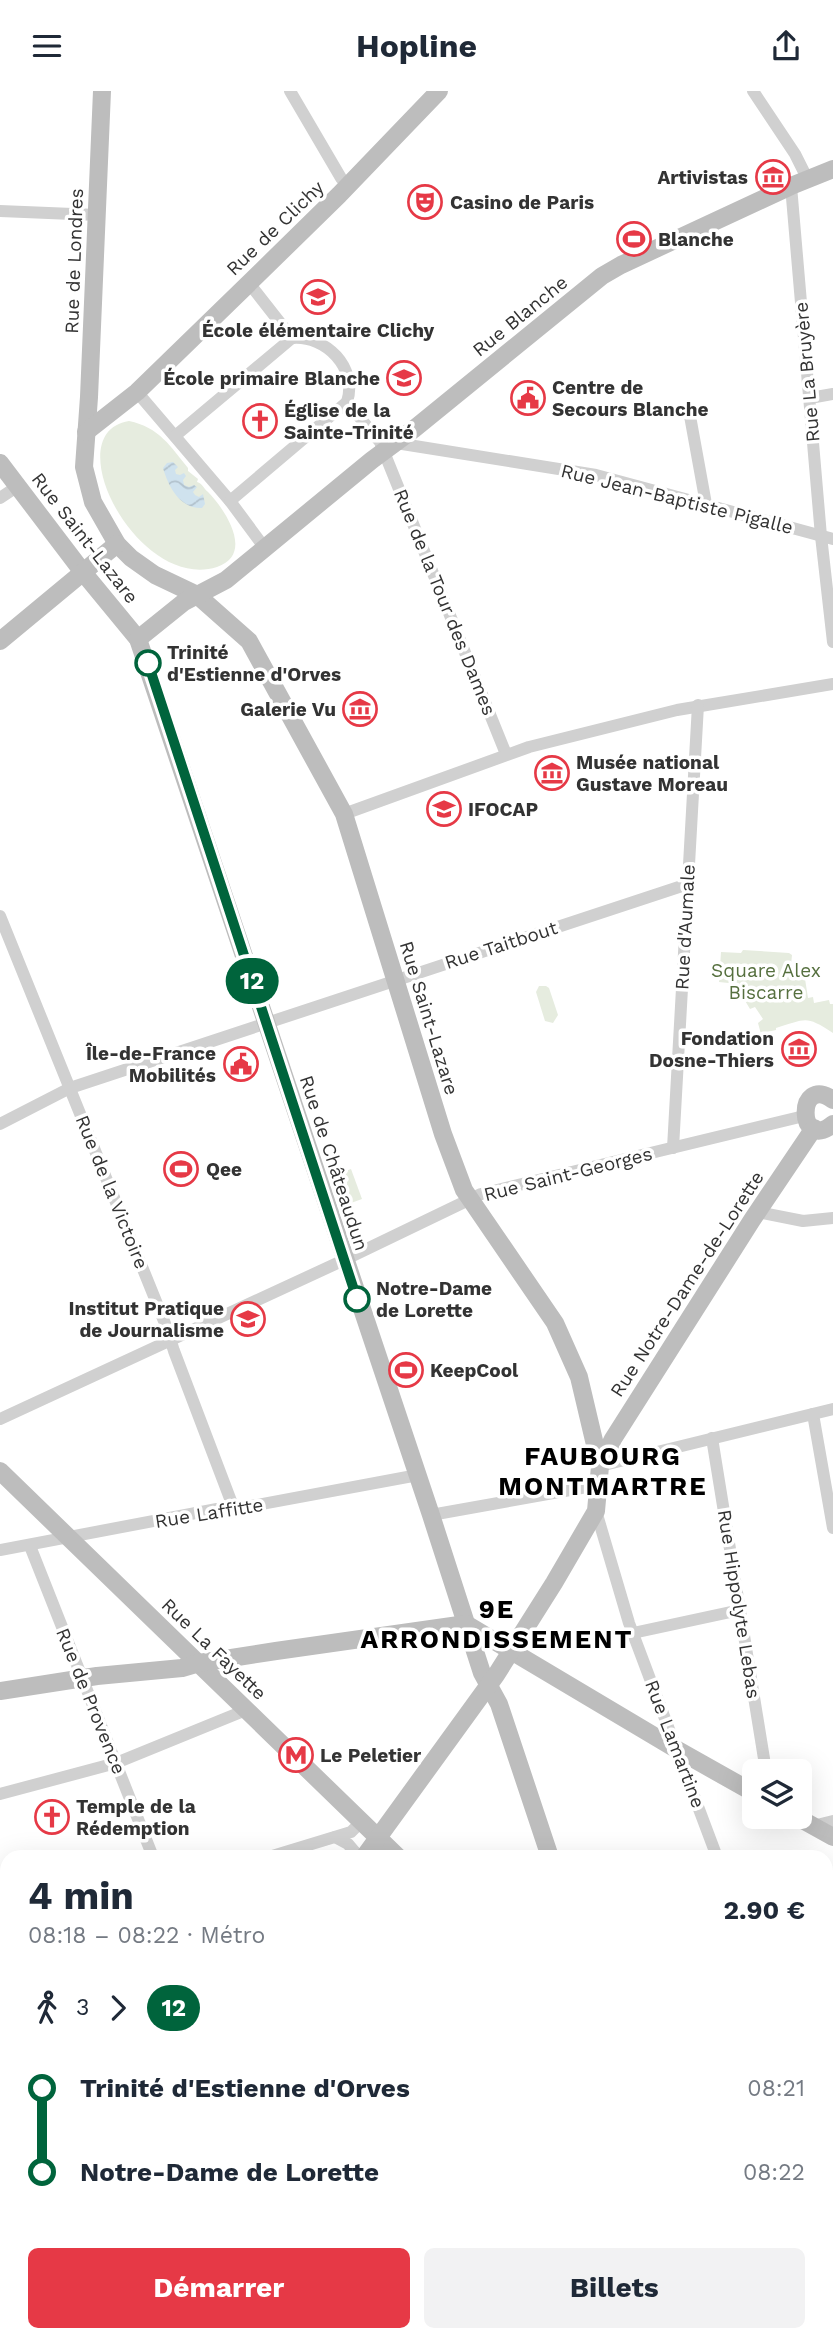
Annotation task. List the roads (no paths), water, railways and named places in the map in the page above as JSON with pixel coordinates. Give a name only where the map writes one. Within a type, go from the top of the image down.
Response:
[{"type":"street","name":"Rue de Londres","points":[[102,91],[84,467],[93,502],[117,544]]},
{"type":"street","points":[[290,91],[341,178],[348,185]]},
{"type":"street","name":"Rue de Clichy","points":[[86,432],[137,392],[348,185],[439,91]]},
{"type":"street","points":[[753,91],[795,154],[800,183]]},
{"type":"street","name":"Rue Blanche","points":[[138,639],[184,602],[226,580],[602,276],[833,169]]},
{"type":"street","name":"Rue La Bruyère","points":[[800,183],[810,398],[827,538],[833,642]]},
{"type":"street","points":[[0,211],[97,215]]},
{"type":"street","points":[[249,282],[292,338]]},
{"type":"street","points":[[175,436],[292,338],[314,339],[339,359],[350,385],[347,402],[230,501]]},
{"type":"street","points":[[137,392],[230,501],[264,547]]},
{"type":"street","points":[[810,398],[833,394]]},
{"type":"street","name":"Rue de la Tour des Dames","points":[[347,402],[380,442],[390,447],[506,754]]},
{"type":"street","points":[[690,416],[706,504]]},
{"type":"street","name":"Rue Jean-Baptiste Pigalle","points":[[390,447],[596,475],[827,538]]},
{"type":"street","name":"Rue Saint-Lazare","points":[[0,463],[82,571],[138,639]]},
{"type":"street","points":[[0,498],[19,486]]},
{"type":"street","points":[[0,641],[117,544]]},
{"type":"street","name":"Rue Saint-Lazare","points":[[117,544],[155,575],[197,595],[249,641],[344,814],[443,1134],[464,1190],[555,1322],[579,1377],[600,1466]]},
{"type":"street","name":"Rue de Châteaudun","points":[[138,639],[344,1260],[431,1515],[474,1629],[482,1672],[499,1704],[548,1850]]},
{"type":"street","points":[[344,814],[506,754],[698,705],[833,684]]},
{"type":"street","name":"Rue d'Aumale","points":[[673,1148],[698,705]]},
{"type":"street","name":"Rue Taitbout","points":[[0,1124],[70,1088],[688,884]]},
{"type":"street","name":"Rue de la Victoire","points":[[0,916],[170,1340],[234,1509]]},
{"type":"street","name":"Rue Notre-Dame-de-Lorette","points":[[600,1466],[612,1439],[757,1212],[809,1122],[805,1108],[812,1098],[832,1095]]},
{"type":"street","points":[[809,1122],[825,1129],[833,1124]]},
{"type":"street","name":"Rue Saint-Georges","points":[[0,1419],[344,1260],[481,1193],[673,1148],[809,1122]]},
{"type":"street","points":[[757,1212],[803,1221],[833,1217]]},
{"type":"street","points":[[369,1850],[489,1685],[518,1655],[596,1511],[600,1466],[833,1409]]},
{"type":"street","points":[[813,1414],[833,1528]]},
{"type":"street","name":"Rue Hippolyte Lebas","points":[[712,1438],[764,1759]]},
{"type":"street","name":"Rue La Fayette","points":[[0,1471],[391,1850]]},
{"type":"street","name":"Rue Laffitte","points":[[0,1550],[418,1475]]},
{"type":"street","points":[[431,1515],[598,1485]]},
{"type":"street","name":"Rue Lamartine","points":[[596,1511],[632,1633],[714,1850]]},
{"type":"street","name":"Rue de Provence","points":[[30,1546],[150,1850]]},
{"type":"street","points":[[632,1633],[740,1610]]},
{"type":"street","points":[[0,1691],[83,1678],[182,1668],[199,1663],[474,1629],[742,1786]]},
{"type":"street","points":[[0,1794],[116,1763],[246,1710]]},
{"type":"street","points":[[813,1826],[833,1821]]},
{"type":"street","points":[[292,1850],[351,1832],[361,1822]]},
{"type":"street","points":[[813,1826],[833,1837]]},
{"type":"street","points":[[335,1837],[348,1843],[354,1850]]},
{"type":"water","points":[[173,462],[178,467],[176,474],[184,473],[186,476],[184,485],[197,487],[193,492],[199,497],[203,494],[205,504],[202,508],[187,505],[171,488],[163,468],[167,463]]},
{"type":"metro line","name":"12","points":[[148,663],[357,1299]]},
{"type":"place","name":"Artivistas","points":[[773,177]]},
{"type":"place","name":"Casino de Paris","points":[[425,202]]},
{"type":"place","name":"Blanche","points":[[634,239]]},
{"type":"place","name":"École élémentaire Clichy","points":[[318,297]]},
{"type":"place","name":"École primaire Blanche","points":[[404,378]]},
{"type":"place","name":"Centre de Secours Blanche","points":[[528,398]]},
{"type":"place","name":"Église de la Sainte-Trinité","points":[[260,421]]},
{"type":"place","name":"Trinité d'Estienne d'Orves","points":[[148,663]]},
{"type":"place","name":"Galerie Vu","points":[[360,709]]},
{"type":"place","name":"Musée national Gustave Moreau","points":[[552,773]]},
{"type":"place","name":"IFOCAP","points":[[444,809]]},
{"type":"place","name":"Fondation Dosne-Thiers","points":[[799,1049]]},
{"type":"place","name":"Île-de-France Mobilités","points":[[241,1064]]},
{"type":"place","name":"Qee","points":[[181,1169]]},
{"type":"place","name":"Notre-Dame de Lorette","points":[[357,1299]]},
{"type":"place","name":"Institut Pratique de Journalisme","points":[[248,1319]]},
{"type":"place","name":"KeepCool","points":[[406,1370]]},
{"type":"place","name":"Le Peletier","points":[[296,1755]]},
{"type":"place","name":"Temple de la Rédemption","points":[[52,1817]]},
{"type":"district","name":"FAUBOURG MONTMARTRE","points":[[603,1470]]},
{"type":"district","name":"9E ARRONDISSEMENT","points":[[497,1624]]},
{"type":"park label","name":"Square Alex Biscarre","points":[[766,981]]}]
